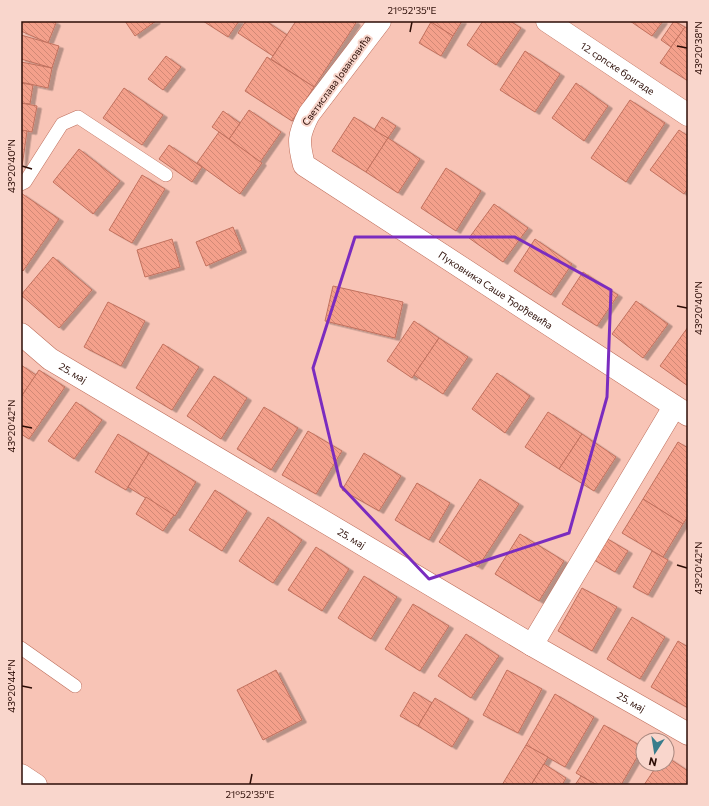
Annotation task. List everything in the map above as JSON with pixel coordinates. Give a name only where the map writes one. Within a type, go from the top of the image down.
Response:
[{"type":"street","name":"Светислава Јовановића","points":[[304,165],[300,148],[300,130],[309,114],[380,21]]},
{"type":"street","name":"12. српске бригаде","points":[[547,21],[688,115]]},
{"type":"street","name":"Пуковника Саше Ђорђевића","points":[[304,165],[681,411]]},
{"type":"street","name":"25. мај","points":[[21,334],[50,359],[532,645],[688,734]]},
{"type":"street","points":[[532,645],[681,411]]},
{"type":"street","points":[[21,775],[36,785]]},
{"type":"lane","points":[[21,184],[25,182],[62,124],[78,117],[166,175]]},
{"type":"lane","points":[[21,648],[75,686]]},
{"type":"highlighted area","points":[[355,237],[515,237],[611,290],[607,397],[569,533],[429,579],[341,486],[313,368]]},
{"type":"building","points":[[21,21],[53,21],[56,23],[48,43],[21,31]]},
{"type":"building","points":[[125,21],[156,21],[135,36]]},
{"type":"building","points":[[203,21],[239,21],[228,37]]},
{"type":"building","points":[[246,21],[266,21],[287,35],[273,56],[238,33]]},
{"type":"building","points":[[296,21],[354,21],[356,23],[314,87],[271,59]]},
{"type":"building","points":[[429,21],[462,21],[453,36]]},
{"type":"building","points":[[483,21],[510,21],[521,28],[496,65],[467,45]]},
{"type":"building","points":[[630,21],[663,21],[652,36]]},
{"type":"building","points":[[674,21],[685,27],[671,47],[661,40]]},
{"type":"building","points":[[431,22],[453,36],[441,56],[419,43]]},
{"type":"building","points":[[685,27],[688,29],[688,81],[660,63]]},
{"type":"building","points":[[21,35],[59,46],[52,68],[21,59]]},
{"type":"building","points":[[525,51],[560,74],[535,112],[500,90]]},
{"type":"building","points":[[166,56],[181,67],[163,90],[148,79]]},
{"type":"building","points":[[267,57],[314,87],[292,121],[245,91]]},
{"type":"building","points":[[21,62],[52,68],[48,88],[21,82]]},
{"type":"building","points":[[21,83],[33,85],[30,104],[21,103]]},
{"type":"building","points":[[576,83],[608,106],[584,141],[552,118]]},
{"type":"building","points":[[124,88],[163,115],[142,145],[103,118]]},
{"type":"building","points":[[630,100],[665,123],[626,182],[591,158]]},
{"type":"building","points":[[21,103],[37,106],[32,132],[21,130]]},
{"type":"building","points":[[249,110],[281,132],[260,162],[229,139]]},
{"type":"building","points":[[223,111],[240,123],[229,139],[212,127]]},
{"type":"building","points":[[354,117],[388,138],[366,172],[332,151]]},
{"type":"building","points":[[382,117],[396,126],[388,138],[374,130]]},
{"type":"building","points":[[21,130],[27,131],[22,167],[21,167]]},
{"type":"building","points":[[679,130],[688,136],[688,188],[684,194],[650,170]]},
{"type":"building","points":[[219,132],[262,163],[240,194],[197,163]]},
{"type":"building","points":[[388,138],[420,159],[398,193],[366,172]]},
{"type":"building","points":[[169,145],[202,167],[192,182],[159,159]]},
{"type":"building","points":[[79,149],[120,181],[93,214],[53,182]]},
{"type":"building","points":[[446,168],[481,191],[456,231],[421,208]]},
{"type":"building","points":[[142,175],[165,189],[132,243],[109,230]]},
{"type":"building","points":[[21,193],[59,219],[23,271],[21,269]]},
{"type":"building","points":[[494,204],[528,228],[503,262],[469,238]]},
{"type":"building","points":[[233,227],[242,250],[206,266],[196,242]]},
{"type":"building","points":[[172,239],[180,267],[145,277],[137,250]]},
{"type":"building","points":[[535,239],[572,264],[551,295],[514,271]]},
{"type":"building","points":[[53,257],[92,290],[59,328],[21,295]]},
{"type":"building","points":[[583,272],[618,295],[597,326],[562,304]]},
{"type":"building","points":[[333,286],[403,302],[395,338],[325,321]]},
{"type":"building","points":[[636,301],[668,324],[643,358],[612,334]]},
{"type":"building","points":[[108,302],[145,321],[121,366],[84,347]]},
{"type":"building","points":[[414,321],[439,338],[412,378],[387,361]]},
{"type":"building","points":[[688,327],[688,386],[660,366]]},
{"type":"building","points":[[439,338],[468,357],[443,394],[414,375]]},
{"type":"building","points":[[163,344],[199,367],[172,410],[136,388]]},
{"type":"building","points":[[21,365],[36,375],[21,397]]},
{"type":"building","points":[[39,370],[65,387],[29,439],[21,434],[21,397]]},
{"type":"building","points":[[497,373],[530,396],[505,433],[472,409]]},
{"type":"building","points":[[214,376],[247,398],[221,439],[187,416]]},
{"type":"building","points":[[76,402],[102,420],[74,459],[48,441]]},
{"type":"building","points":[[264,407],[298,428],[271,470],[237,449]]},
{"type":"building","points":[[548,412],[582,434],[559,469],[525,447]]},
{"type":"building","points":[[308,431],[342,451],[316,494],[282,475]]},
{"type":"building","points":[[118,434],[149,453],[126,490],[95,472]]},
{"type":"building","points":[[582,434],[616,457],[594,491],[559,469]]},
{"type":"building","points":[[678,442],[688,448],[688,516],[683,524],[643,499]]},
{"type":"building","points":[[149,453],[196,482],[175,516],[128,487]]},
{"type":"building","points":[[364,453],[401,476],[379,511],[342,490]]},
{"type":"building","points":[[480,479],[519,504],[478,567],[439,542]]},
{"type":"building","points":[[417,483],[450,503],[429,540],[395,520]]},
{"type":"building","points":[[215,490],[247,511],[222,551],[189,530]]},
{"type":"building","points":[[146,497],[174,515],[163,531],[136,514]]},
{"type":"building","points":[[643,499],[683,524],[663,557],[622,533]]},
{"type":"building","points":[[268,517],[302,540],[273,583],[239,561]]},
{"type":"building","points":[[520,534],[564,561],[539,601],[495,574]]},
{"type":"building","points":[[606,538],[628,551],[615,572],[594,560]]},
{"type":"building","points":[[316,547],[349,569],[322,611],[288,590]]},
{"type":"building","points":[[652,551],[668,560],[648,595],[633,587]]},
{"type":"building","points":[[364,576],[397,597],[371,639],[338,618]]},
{"type":"building","points":[[582,588],[617,607],[592,651],[558,631]]},
{"type":"building","points":[[413,604],[449,626],[420,671],[385,649]]},
{"type":"building","points":[[632,617],[665,637],[640,679],[607,659]]},
{"type":"building","points":[[466,634],[499,656],[471,698],[438,676]]},
{"type":"building","points":[[678,641],[688,647],[688,708],[651,687]]},
{"type":"building","points":[[276,670],[302,720],[263,740],[237,690]]},
{"type":"building","points":[[507,670],[542,689],[518,733],[483,715]]},
{"type":"building","points":[[414,692],[432,703],[418,726],[400,716]]},
{"type":"building","points":[[555,694],[594,717],[565,767],[526,745]]},
{"type":"building","points":[[435,698],[469,719],[452,747],[418,726]]},
{"type":"building","points":[[604,725],[635,742],[635,761],[621,785],[597,785],[576,773]]},
{"type":"building","points":[[526,745],[548,757],[544,764],[531,785],[502,785]]},
{"type":"building","points":[[675,762],[688,771],[688,785],[644,785],[653,772],[675,772]]},
{"type":"building","points":[[544,764],[566,778],[562,785],[531,785]]},
{"type":"building","points":[[581,776],[597,785],[575,785]]}]
